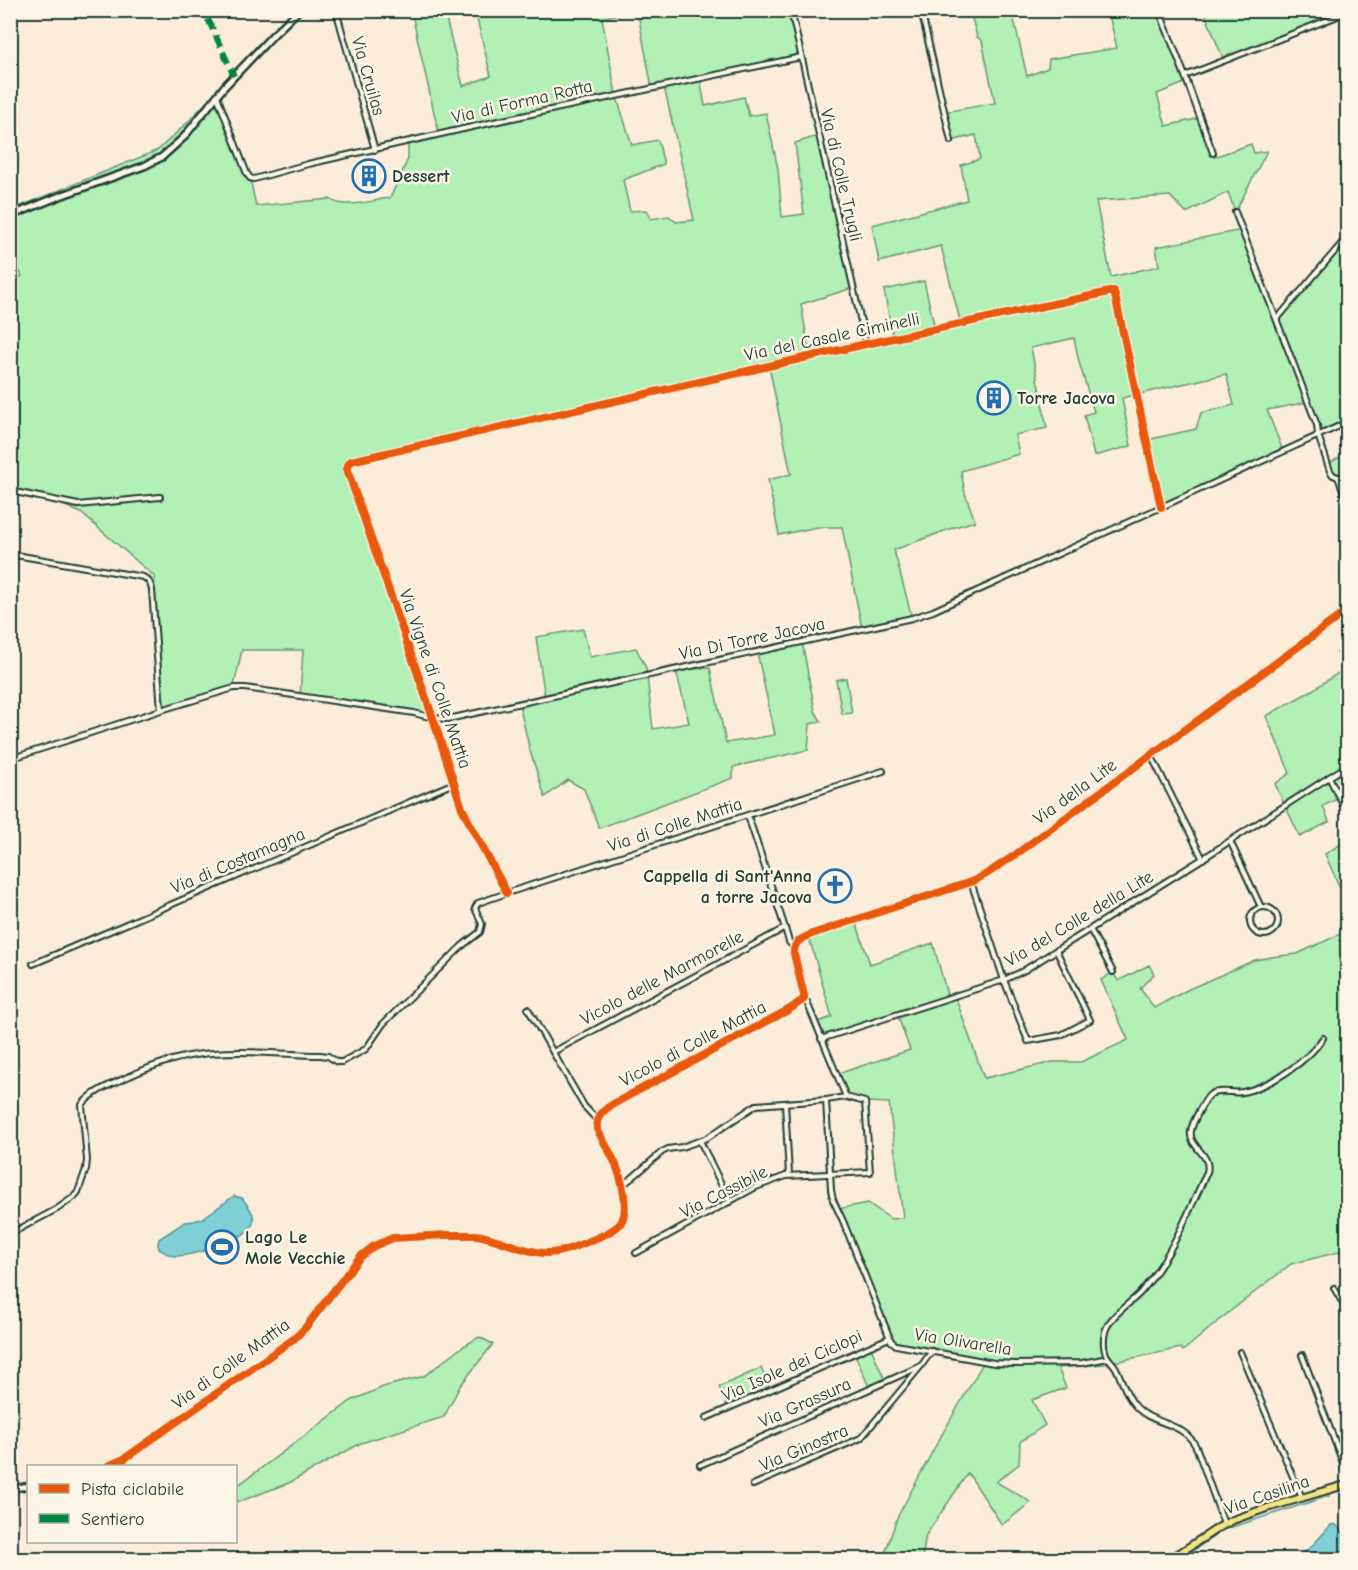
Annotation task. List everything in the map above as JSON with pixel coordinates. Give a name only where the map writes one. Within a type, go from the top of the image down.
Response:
[{"type":"main road","points":[[10,216],[160,159],[184,137],[217,95],[273,35],[299,11]]},
{"type":"main road","name":"Via Casilina","points":[[1169,1560],[1224,1524],[1251,1513],[1347,1484]]},
{"type":"street","name":"Via Cruilas","points":[[336,10],[375,150]]},
{"type":"street","name":"Via di Colle Trugli","points":[[791,10],[866,344]]},
{"type":"street","points":[[921,10],[951,141]]},
{"type":"street","points":[[1159,10],[1213,153]]},
{"type":"street","points":[[1185,76],[1347,12]]},
{"type":"street","name":"Via di Forma Rotta","points":[[217,95],[246,173],[254,179],[308,164],[597,99],[801,57]]},
{"type":"street","points":[[1235,212],[1317,426],[1331,472],[1338,477],[1347,476]]},
{"type":"street","points":[[1277,319],[1347,236]]},
{"type":"street","name":"Via del Casale Ciminelli","points":[[347,469],[348,463],[354,459],[1114,291],[1161,507]]},
{"type":"street","name":"Via Di Torre Jacova","points":[[10,759],[228,690],[241,688],[414,713],[433,718],[454,718],[912,618],[933,611],[1347,422]]},
{"type":"street","name":"Via Vigne di Colle Mattia","points":[[347,469],[465,816],[507,892]]},
{"type":"street","points":[[1338,477],[1347,503]]},
{"type":"street","points":[[10,491],[78,505],[160,497]]},
{"type":"street","points":[[10,554],[147,579],[152,590],[161,710]]},
{"type":"street","name":"Via della Lite","points":[[794,948],[796,942],[812,934],[971,882],[985,875],[1347,610]]},
{"type":"street","points":[[1151,755],[1203,859]]},
{"type":"street","name":"Via del Colle della Lite","points":[[821,1039],[1004,980],[1023,971],[1203,859],[1347,765]]},
{"type":"street","name":"Via di Colle Mattia","points":[[10,1234],[57,1209],[78,1192],[87,1161],[82,1105],[94,1094],[126,1077],[158,1065],[197,1055],[245,1053],[322,1055],[338,1062],[344,1061],[367,1048],[383,1024],[460,948],[480,932],[482,926],[476,909],[478,903],[883,771]]},
{"type":"street","points":[[1329,777],[1347,815]]},
{"type":"street","name":"Via di Costamagna","points":[[33,964],[454,783]]},
{"type":"street","points":[[622,1185],[662,1152],[682,1148],[707,1138],[756,1105],[826,1100],[846,1096],[804,995],[794,948],[789,942],[748,816]]},
{"type":"street","points":[[1230,841],[1261,907]]},
{"type":"street","points":[[971,882],[1004,980],[1028,1041],[1061,1035],[1090,1020],[1056,950]]},
{"type":"street","points":[[1265,906],[1273,910],[1278,917],[1277,925],[1269,934],[1256,932],[1251,924],[1253,911],[1261,907],[1265,906]]},
{"type":"street","name":"Vicolo delle Marmorelle","points":[[553,1052],[785,928]]},
{"type":"street","points":[[1090,929],[1113,972]]},
{"type":"street","name":"Vicolo di Colle Mattia","points":[[597,1120],[612,1105],[790,1009],[804,999],[804,995]]},
{"type":"street","name":"Via di Colle Mattia","points":[[112,1465],[124,1459],[297,1336],[360,1257],[376,1244],[400,1237],[473,1235],[547,1253],[562,1251],[596,1238],[620,1224],[625,1210],[622,1185],[615,1163],[597,1128],[597,1120],[584,1106],[528,1009]]},
{"type":"street","points":[[1224,1524],[1192,1440],[1181,1430],[1147,1415],[1137,1407],[1124,1387],[1115,1366],[1108,1358],[1104,1336],[1112,1319],[1142,1290],[1162,1263],[1207,1172],[1207,1161],[1192,1140],[1190,1133],[1206,1099],[1215,1093],[1244,1092],[1270,1081],[1304,1059],[1323,1038]]},
{"type":"street","name":"Via Cassibile","points":[[636,1253],[756,1187],[789,1175],[870,1172],[865,1102],[846,1096]]},
{"type":"street","name":"Via Olivarella","points":[[826,1100],[833,1200],[889,1338],[896,1345],[994,1363],[1082,1363],[1108,1358]]},
{"type":"street","points":[[785,1103],[789,1175]]},
{"type":"street","points":[[700,1141],[730,1202]]},
{"type":"street","points":[[1334,1288],[1347,1312]]},
{"type":"street","name":"Via Isole dei Ciclopi","points":[[706,1418],[889,1338]]},
{"type":"street","name":"Via Ginostra","points":[[753,1485],[861,1438],[932,1351]]},
{"type":"street","points":[[1240,1352],[1302,1498]]},
{"type":"street","points":[[1302,1354],[1347,1476]]},
{"type":"street","name":"Via Grassura","points":[[700,1465],[921,1366]]},
{"type":"street","points":[[10,1489],[27,1486]]},
{"type":"green space","points":[[411,10],[444,11],[463,86],[491,76],[475,11],[618,11],[619,14],[602,18],[616,95],[632,145],[658,140],[664,164],[623,180],[630,211],[647,210],[651,219],[669,216],[676,222],[694,220],[664,86],[652,88],[638,14],[646,10],[791,11],[801,57],[700,78],[705,106],[744,97],[749,116],[766,113],[778,169],[782,217],[804,214],[795,143],[818,136],[853,288],[801,304],[810,356],[893,338],[884,290],[924,281],[935,329],[961,324],[941,246],[879,262],[872,225],[967,200],[961,165],[980,159],[976,135],[951,141],[944,112],[995,103],[982,41],[977,37],[970,11],[1012,11],[1027,76],[1048,68],[1049,59],[1117,48],[1109,15],[1124,11],[1165,11],[1160,13],[1187,82],[1157,94],[1166,126],[1200,118],[1214,157],[1251,144],[1254,153],[1267,151],[1235,212],[1228,192],[1186,213],[1170,196],[1096,201],[1111,277],[1159,266],[1156,247],[1242,230],[1277,318],[1347,236],[1347,422],[1318,435],[1308,402],[1267,410],[1283,451],[1161,507],[1146,440],[1196,429],[1201,413],[1234,405],[1226,374],[1122,398],[1131,446],[1094,456],[1084,415],[1094,412],[1074,338],[1031,348],[1047,428],[1015,435],[1019,454],[961,471],[965,493],[975,521],[894,550],[912,618],[862,629],[842,527],[817,527],[779,535],[768,480],[791,474],[769,366],[354,459],[347,470],[433,718],[300,696],[303,650],[242,650],[234,686],[164,708],[154,576],[81,513],[63,505],[11,494],[11,283],[22,276],[11,253],[11,210],[158,150],[216,92],[250,178],[256,206],[330,199],[342,204],[350,204],[390,198],[408,159],[408,142],[439,135]]},
{"type":"green space","points":[[1347,10],[1224,61],[1204,11]]},
{"type":"green space","points":[[1347,453],[1347,503],[1338,477],[1330,471],[1328,464]]},
{"type":"green space","points":[[583,629],[590,657],[636,648],[646,668],[653,729],[689,723],[676,670],[710,668],[726,743],[775,735],[757,652],[802,642],[815,711],[821,721],[810,724],[808,750],[733,767],[733,778],[599,828],[584,789],[568,780],[545,797],[530,751],[520,708],[545,698],[536,637]]},
{"type":"green space","points":[[1347,648],[1347,815],[1339,798],[1323,806],[1329,822],[1300,837],[1275,784],[1290,773],[1266,716],[1311,691],[1344,669],[1337,652]]},
{"type":"green space","points":[[846,678],[852,713],[842,714],[836,680]]},
{"type":"green space","points":[[1347,840],[1347,904],[1325,854]]},
{"type":"green space","points":[[855,919],[870,964],[933,943],[948,998],[955,996],[984,1078],[1053,1062],[1081,1062],[1128,1040],[1101,980],[1113,972],[1118,981],[1149,965],[1154,974],[1140,988],[1154,1008],[1189,989],[1255,960],[1297,954],[1347,931],[1347,1250],[1291,1264],[1183,1351],[1181,1348],[1105,1364],[1058,1368],[1066,1388],[1032,1400],[1045,1425],[1020,1442],[1019,1464],[996,1482],[1031,1502],[1002,1525],[968,1473],[926,1535],[922,1559],[883,1559],[897,1518],[983,1363],[896,1345],[889,1338],[837,1209],[868,1203],[891,1219],[903,1218],[889,1103],[865,1102],[846,1097],[837,1074],[910,1050],[897,1014],[821,1039],[815,1023],[832,1017],[808,934]]},
{"type":"green space","points":[[479,1337],[493,1344],[460,1386],[444,1417],[361,1443],[289,1483],[238,1502],[237,1486],[351,1401],[383,1387],[424,1376]]},
{"type":"green space","points":[[871,1348],[885,1380],[869,1387],[855,1355]]},
{"type":"green space","points":[[761,1368],[770,1388],[727,1406],[719,1387]]},
{"type":"water","name":"Lago Le Mole Vecchie","points":[[234,1196],[242,1198],[251,1210],[254,1220],[249,1229],[241,1235],[219,1246],[184,1255],[167,1254],[159,1249],[159,1239],[185,1222],[203,1218]]},
{"type":"water","points":[[1335,1524],[1347,1536],[1347,1559],[1296,1559],[1312,1546],[1331,1525]]},
{"type":"waterway","points":[[1226,1529],[1329,1496]]},
{"type":"waterway","points":[[1179,1560],[1218,1534]]},
{"type":"marked path","points":[[208,19],[234,76]]},
{"type":"cycle path","points":[[507,893],[462,808],[347,469],[351,461],[866,344],[1114,291],[1161,507]]},
{"type":"cycle path","points":[[110,1465],[124,1459],[295,1338],[360,1257],[374,1246],[393,1238],[476,1235],[526,1250],[549,1253],[574,1247],[614,1229],[623,1218],[624,1195],[616,1165],[597,1129],[599,1117],[604,1110],[615,1103],[790,1009],[804,999],[794,954],[795,946],[799,941],[812,934],[971,882],[985,875],[1348,610]]},
{"type":"place","name":"Dessert","points":[[369,176]]},
{"type":"place","name":"Torre Jacova","points":[[994,398]]},
{"type":"place","name":"Cappella di Sant'Anna a torre Jacova","points":[[835,886]]},
{"type":"place","name":"Lago Le Mole Vecchie","points":[[222,1247]]}]
